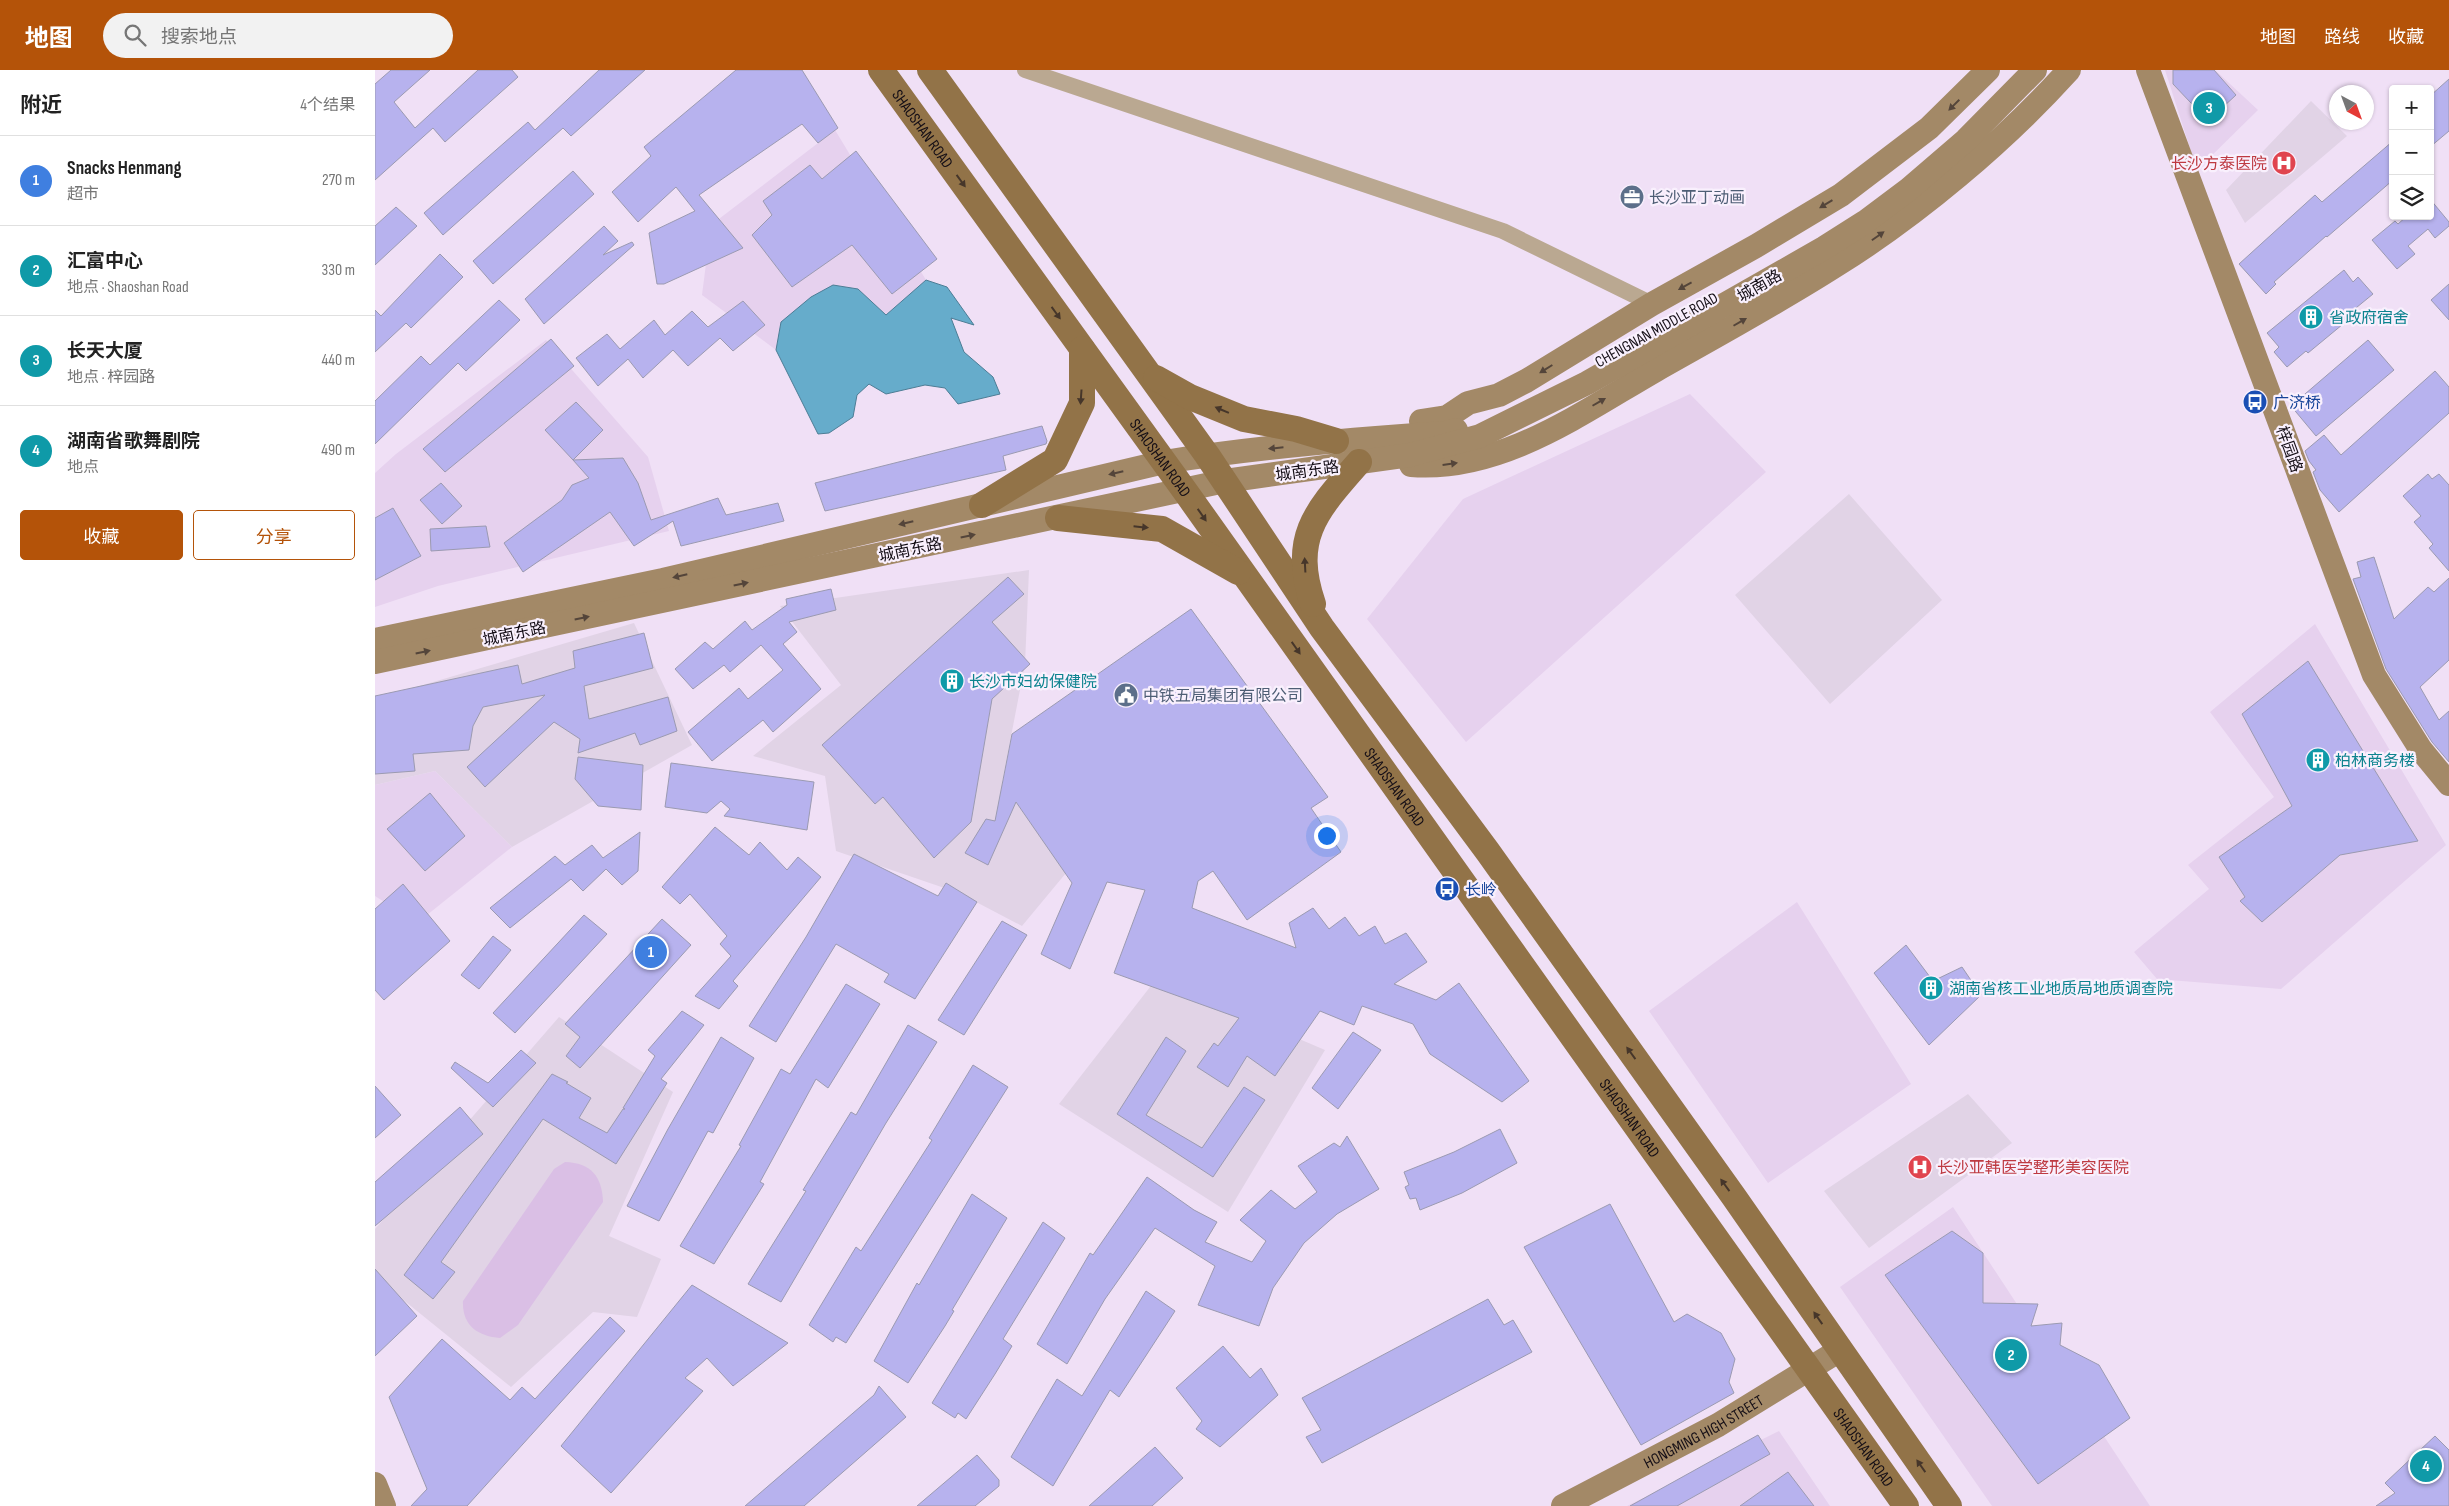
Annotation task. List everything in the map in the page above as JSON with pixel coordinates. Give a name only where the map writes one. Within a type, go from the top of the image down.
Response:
[{"type":"main road","name":"SHAOSHAN ROAD","points":[[881,70],[1185,491],[1906,1506]]},
{"type":"main road","points":[[930,70],[1207,455],[1322,628],[1511,884],[1734,1197],[1949,1506]]},
{"type":"main road","points":[[1322,628],[1307,587],[1305,551],[1308,533],[1315,516],[1354,451],[1407,423],[1447,417],[1468,403],[1499,395],[1526,381],[1652,304],[1756,246],[1841,195],[1929,128],[1988,70]]},
{"type":"main road","name":"CHENGNAN MIDDLE ROAD","points":[[1447,440],[1517,406],[1819,235],[1893,182],[1955,132],[2013,70]]},
{"type":"main road","name":"城南路","points":[[1447,440],[1480,436],[1579,388],[1857,227],[1909,189],[1966,140],[2035,70]]},
{"type":"main road","points":[[1146,370],[1160,381],[1190,397],[1244,419],[1296,430],[1354,451],[1430,467],[1473,461],[1513,448],[1567,421],[1836,266],[1915,210],[1965,168],[2049,92],[2069,70]]},
{"type":"main road","name":"梓园路","points":[[2148,70],[2374,675],[2421,750],[2449,784]]},
{"type":"main road","points":[[982,505],[1055,460],[1082,403],[1082,349]]},
{"type":"main road","name":"城南东路","points":[[375,640],[663,580],[1164,462],[1207,455],[1354,451],[1447,440]]},
{"type":"main road","name":"城南东路","points":[[375,662],[1185,491],[1354,451]]},
{"type":"main road","points":[[1058,518],[1161,529],[1245,576]]},
{"type":"main road","name":"HONGMING HIGH STREET","points":[[1563,1506],[1718,1425],[1840,1350]]},
{"type":"main road","points":[[375,1484],[385,1506]]},
{"type":"street","points":[[1025,70],[1503,231],[1652,304]]},
{"type":"shaded area","points":[[2165,70],[2215,70],[2258,110],[2197,170]]},
{"type":"shaded area","name":"长沙方泰医院","points":[[2311,101],[2329,118],[2329,130],[2341,130],[2347,136],[2245,223],[2226,190]]},
{"type":"shaded area","points":[[835,130],[926,280],[886,315],[858,289],[782,322],[776,350],[702,295],[711,225]]},
{"type":"shaded area","points":[[546,340],[648,457],[669,531],[438,586],[375,607],[375,473],[396,454]]},
{"type":"shaded area","points":[[1690,394],[1766,472],[1466,742],[1367,619],[1463,499]]},
{"type":"shaded area","points":[[1849,494],[1942,600],[1830,704],[1735,595]]},
{"type":"shaded area","points":[[1029,570],[1025,664],[1002,783],[1066,873],[1022,926],[959,893],[836,851],[825,776],[753,756],[841,685],[780,606]]},
{"type":"shaded area","points":[[634,623],[692,745],[512,847],[435,771],[375,785],[375,699]]},
{"type":"shaded area","points":[[2315,624],[2446,845],[2281,989],[2157,979],[2134,952],[2209,889],[2188,865],[2274,797],[2210,712]]},
{"type":"shaded area","points":[[435,771],[512,847],[417,923],[375,896],[375,785]]},
{"type":"shaded area","points":[[1797,902],[1911,1084],[1768,1183],[1649,1011]]},
{"type":"shaded area","points":[[1157,978],[1325,1050],[1228,1212],[1059,1104]]},
{"type":"shaded area","points":[[559,1017],[673,1092],[609,1236],[661,1259],[637,1317],[593,1312],[511,1387],[375,1277],[375,1229]]},
{"type":"shaded area","name":"长沙亚韩医学整形美容医院","points":[[1968,1094],[2012,1143],[1869,1248],[1824,1191]]},
{"type":"shaded area","points":[[565,1162],[582,1165],[593,1173],[600,1185],[603,1202],[518,1325],[500,1338],[478,1332],[468,1323],[465,1317],[463,1301],[554,1169]]},
{"type":"shaded area","points":[[1953,1207],[2150,1506],[1992,1506],[1840,1287]]},
{"type":"shaded area","points":[[1779,1431],[1830,1506],[1627,1506]]},
{"type":"water","points":[[926,280],[947,287],[974,325],[951,318],[964,352],[993,377],[1000,394],[958,404],[945,388],[925,385],[886,394],[869,384],[857,395],[853,417],[829,433],[818,434],[776,350],[781,322],[811,297],[833,285],[858,289],[886,315]]},
{"type":"building","points":[[391,70],[430,70],[394,102],[415,128],[478,70],[512,70],[518,77],[445,142],[433,128],[375,180],[375,84]]},
{"type":"building","points":[[599,70],[645,70],[571,136],[563,128],[443,235],[424,213],[528,122],[535,130]]},
{"type":"building","points":[[736,70],[802,70],[838,128],[818,143],[802,124],[699,195],[743,248],[664,284],[657,284],[649,233],[695,211],[676,187],[638,222],[612,192],[651,156],[644,147]]},
{"type":"building","points":[[2173,70],[2214,70],[2236,95],[2208,121],[2173,84]]},
{"type":"building","points":[[2449,79],[2449,131],[2434,144],[2434,130],[2434,92]]},
{"type":"building","points":[[2389,144],[2389,183],[2274,282],[2276,284],[2266,294],[2239,264],[2315,195],[2322,202]]},
{"type":"building","points":[[856,151],[937,259],[892,294],[852,245],[792,287],[752,235],[772,215],[763,201],[810,165],[822,179]]},
{"type":"building","points":[[573,171],[594,194],[493,284],[473,261]]},
{"type":"building","points":[[2434,204],[2449,222],[2449,226],[2435,238],[2428,229],[2408,246],[2415,254],[2397,269],[2372,240],[2395,221],[2398,224],[2402,220],[2434,220]]},
{"type":"building","points":[[396,207],[417,226],[375,265],[375,226]]},
{"type":"building","points":[[604,226],[618,241],[603,255],[632,242],[634,245],[544,324],[525,299]]},
{"type":"building","points":[[440,254],[463,277],[411,328],[406,323],[375,352],[375,310],[381,316]]},
{"type":"building","name":"省政府宿舍","points":[[2344,270],[2353,282],[2358,277],[2373,294],[2351,312],[2354,315],[2308,353],[2306,351],[2287,367],[2274,352],[2279,347],[2267,333]]},
{"type":"building","points":[[2449,284],[2449,320],[2431,300]]},
{"type":"building","points":[[499,300],[520,320],[466,371],[458,363],[375,444],[375,401],[421,356],[430,365]]},
{"type":"building","points":[[743,301],[765,325],[733,351],[720,338],[688,366],[673,350],[643,378],[628,359],[598,386],[576,358],[607,334],[620,349],[654,320],[665,335],[692,311],[708,327]]},
{"type":"building","points":[[551,339],[574,366],[445,472],[423,449]]},
{"type":"building","points":[[2368,340],[2394,370],[2316,436],[2291,406]]},
{"type":"building","points":[[2435,371],[2449,387],[2449,413],[2339,512],[2320,490],[2313,472],[2316,470],[2309,461],[2305,451],[2324,435],[2341,455]]},
{"type":"building","points":[[576,402],[603,430],[573,460],[545,430]]},
{"type":"building","points":[[1042,426],[1047,441],[1046,444],[1003,456],[1006,470],[825,511],[815,483]]},
{"type":"building","points":[[623,458],[638,483],[651,520],[718,498],[726,515],[778,503],[784,521],[681,546],[673,521],[634,546],[610,512],[523,572],[504,543],[562,500],[572,485],[589,478],[573,460]]},
{"type":"building","points":[[2428,474],[2432,479],[2439,474],[2449,485],[2449,571],[2429,548],[2433,544],[2414,522],[2421,516],[2403,496]]},
{"type":"building","points":[[441,483],[462,506],[442,524],[420,500]]},
{"type":"building","points":[[393,508],[421,556],[375,580],[375,518]]},
{"type":"building","points":[[486,526],[490,547],[431,551],[430,529]]},
{"type":"building","points":[[2374,557],[2394,619],[2428,587],[2434,592],[2449,578],[2449,660],[2420,687],[2439,720],[2449,711],[2449,762],[2432,742],[2386,669],[2353,579],[2361,577],[2357,562]]},
{"type":"building","name":"长沙市妇幼保健院","points":[[1008,577],[1024,594],[992,622],[1030,664],[992,699],[971,822],[934,858],[883,797],[875,804],[822,745]]},
{"type":"building","points":[[831,589],[836,610],[789,622],[797,632],[783,644],[821,689],[773,732],[763,720],[712,761],[688,732],[739,688],[748,699],[783,670],[761,645],[730,672],[724,665],[693,689],[675,669],[705,642],[713,649],[745,621],[752,630],[787,605],[786,599]]},
{"type":"building","points":[[1191,609],[1328,797],[1311,808],[1341,852],[1247,920],[1213,871],[1198,881],[1192,908],[1296,948],[1289,923],[1313,908],[1329,929],[1345,917],[1359,936],[1375,926],[1385,944],[1406,933],[1427,962],[1394,984],[1436,1000],[1459,983],[1529,1081],[1502,1102],[1430,1054],[1413,1024],[1362,1006],[1354,1025],[1320,1011],[1275,1076],[1247,1056],[1228,1087],[1197,1067],[1214,1043],[1218,1046],[1239,1018],[1114,973],[1145,890],[1107,882],[1070,969],[1041,954],[1072,883],[1016,802],[988,865],[965,853],[986,819],[995,821],[1012,734]]},
{"type":"building","points":[[644,633],[653,668],[584,686],[589,719],[668,697],[677,731],[640,745],[635,733],[578,753],[580,739],[554,722],[485,787],[467,767],[545,695],[483,707],[473,726],[469,750],[413,754],[415,771],[375,774],[375,696],[518,665],[522,684],[575,668],[573,651]]},
{"type":"building","name":"柏林商务楼","points":[[2308,661],[2418,841],[2340,855],[2262,922],[2240,901],[2245,897],[2219,857],[2292,806],[2242,714]]},
{"type":"building","points":[[578,757],[643,765],[641,810],[598,806],[575,779]]},
{"type":"building","points":[[671,763],[814,782],[807,830],[724,816],[730,809],[721,801],[707,813],[665,807]]},
{"type":"building","points":[[430,793],[465,836],[425,871],[387,829]]},
{"type":"building","points":[[715,827],[749,855],[760,842],[787,870],[798,857],[821,877],[733,981],[738,986],[719,1009],[695,996],[731,956],[720,944],[727,936],[690,894],[680,904],[662,887]]},
{"type":"building","points":[[640,832],[638,871],[622,885],[606,869],[583,891],[571,879],[510,928],[490,908],[555,856],[565,865],[592,845],[603,858]]},
{"type":"building","points":[[854,854],[938,896],[946,883],[977,902],[915,999],[884,982],[889,974],[836,944],[776,1042],[749,1026],[806,937]]},
{"type":"building","points":[[403,884],[450,941],[384,1000],[375,990],[375,909]]},
{"type":"building","points":[[584,915],[607,934],[515,1033],[493,1013]]},
{"type":"building","points":[[662,919],[691,945],[580,1068],[566,1056],[580,1037],[565,1024]]},
{"type":"building","points":[[1002,921],[1027,935],[964,1035],[938,1020]]},
{"type":"building","points":[[493,936],[511,950],[479,989],[461,975]]},
{"type":"building","name":"湖南省核工业地质局地质调查院","points":[[1906,945],[1933,981],[1962,967],[1981,995],[1929,1045],[1874,973]]},
{"type":"building","points":[[846,984],[880,1004],[828,1088],[816,1079],[760,1182],[764,1184],[714,1264],[680,1246],[741,1146],[739,1145],[781,1069],[790,1074]]},
{"type":"building","points":[[682,1011],[704,1025],[661,1079],[667,1083],[616,1164],[543,1119],[441,1262],[455,1272],[433,1299],[404,1275],[552,1074],[568,1082],[566,1083],[591,1098],[579,1118],[607,1133],[623,1109],[625,1109],[623,1108],[655,1056],[648,1050]]},
{"type":"building","points":[[908,1025],[937,1042],[886,1123],[781,1302],[748,1284],[806,1191],[803,1190],[851,1112],[856,1115]]},
{"type":"building","points":[[1353,1032],[1381,1050],[1338,1109],[1312,1088]]},
{"type":"building","points":[[721,1037],[754,1058],[713,1133],[708,1131],[659,1221],[627,1206],[668,1129]]},
{"type":"building","points":[[1166,1037],[1186,1051],[1146,1115],[1202,1148],[1244,1087],[1265,1100],[1213,1177],[1117,1114]]},
{"type":"building","points":[[521,1050],[536,1063],[493,1107],[451,1068],[455,1062],[488,1083]]},
{"type":"building","points":[[973,1065],[1008,1087],[846,1343],[836,1337],[833,1342],[809,1325],[856,1247],[861,1251],[932,1140],[929,1138]]},
{"type":"building","points":[[375,1086],[401,1115],[375,1138]]},
{"type":"building","points":[[460,1107],[483,1134],[375,1226],[375,1182]]},
{"type":"building","points":[[1500,1129],[1517,1163],[1462,1193],[1420,1210],[1416,1198],[1410,1199],[1405,1187],[1409,1185],[1404,1172],[1454,1152]]},
{"type":"building","points":[[1347,1136],[1379,1189],[1337,1214],[1304,1243],[1273,1288],[1259,1326],[1198,1305],[1215,1266],[1155,1228],[1105,1299],[1067,1364],[1037,1344],[1090,1253],[1093,1255],[1147,1177],[1194,1210],[1217,1222],[1205,1242],[1252,1262],[1266,1241],[1240,1220],[1271,1190],[1295,1209],[1317,1192],[1298,1166],[1334,1143],[1340,1147]]},
{"type":"building","points":[[972,1194],[1007,1218],[952,1310],[954,1311],[945,1326],[908,1383],[874,1361],[917,1283],[919,1285]]},
{"type":"building","points":[[1610,1204],[1674,1322],[1687,1314],[1721,1333],[1735,1359],[1729,1382],[1734,1393],[1641,1445],[1524,1247]]},
{"type":"building","points":[[1043,1222],[1065,1238],[1003,1339],[1012,1346],[995,1374],[966,1419],[958,1413],[955,1418],[932,1403]]},
{"type":"building","points":[[1952,1231],[1983,1253],[1983,1303],[2038,1304],[2031,1326],[2062,1323],[2060,1345],[2099,1365],[2130,1418],[2038,1484],[1885,1275]]},
{"type":"building","points":[[375,1269],[417,1316],[375,1356]]},
{"type":"building","points":[[692,1285],[788,1343],[733,1386],[707,1358],[685,1378],[703,1391],[611,1493],[561,1446]]},
{"type":"building","points":[[1146,1291],[1175,1311],[1119,1397],[1110,1390],[1053,1486],[1011,1457],[1057,1379],[1082,1396]]},
{"type":"building","points":[[1488,1299],[1504,1325],[1513,1320],[1532,1352],[1322,1463],[1306,1437],[1321,1430],[1302,1398]]},
{"type":"building","points":[[610,1317],[625,1331],[467,1506],[411,1506],[427,1489],[389,1397],[442,1339],[510,1400],[522,1387],[535,1399]]},
{"type":"building","points":[[1223,1346],[1250,1378],[1261,1368],[1278,1395],[1220,1447],[1196,1429],[1202,1421],[1176,1388]]},
{"type":"building","points":[[879,1386],[906,1417],[804,1506],[745,1506],[874,1395]]},
{"type":"building","points":[[1758,1435],[1770,1454],[1677,1506],[1630,1506]]},
{"type":"building","points":[[2435,1436],[2449,1450],[2449,1506],[2376,1506],[2395,1493],[2385,1483]]},
{"type":"building","points":[[1155,1447],[1183,1478],[1152,1506],[1089,1506]]},
{"type":"building","points":[[977,1455],[999,1480],[999,1486],[975,1506],[917,1506]]},
{"type":"building","points":[[1788,1472],[1814,1506],[1740,1506],[1778,1479]]},
{"type":"place","name":"长天大厦","points":[[2209,108]]},
{"type":"place","name":"长沙方泰医院","points":[[2284,163]]},
{"type":"place","name":"长沙亚丁动画","points":[[1632,197]]},
{"type":"place","name":"省政府宿舍","points":[[2311,317]]},
{"type":"place","name":"广济桥","points":[[2255,402]]},
{"type":"place","name":"长沙市妇幼保健院","points":[[952,681]]},
{"type":"place","name":"中铁五局集团有限公司","points":[[1126,695]]},
{"type":"place","name":"柏林商务楼","points":[[2318,760]]},
{"type":"place","name":"长岭","points":[[1447,889]]},
{"type":"place","name":"Snacks Henmang","points":[[651,952]]},
{"type":"place","name":"湖南省核工业地质局地质调查院","points":[[1931,988]]},
{"type":"place","name":"长沙亚韩医学整形美容医院","points":[[1920,1167]]},
{"type":"place","name":"汇富中心","points":[[2011,1355]]},
{"type":"place","name":"湖南省歌舞剧院","points":[[2426,1466]]}]
